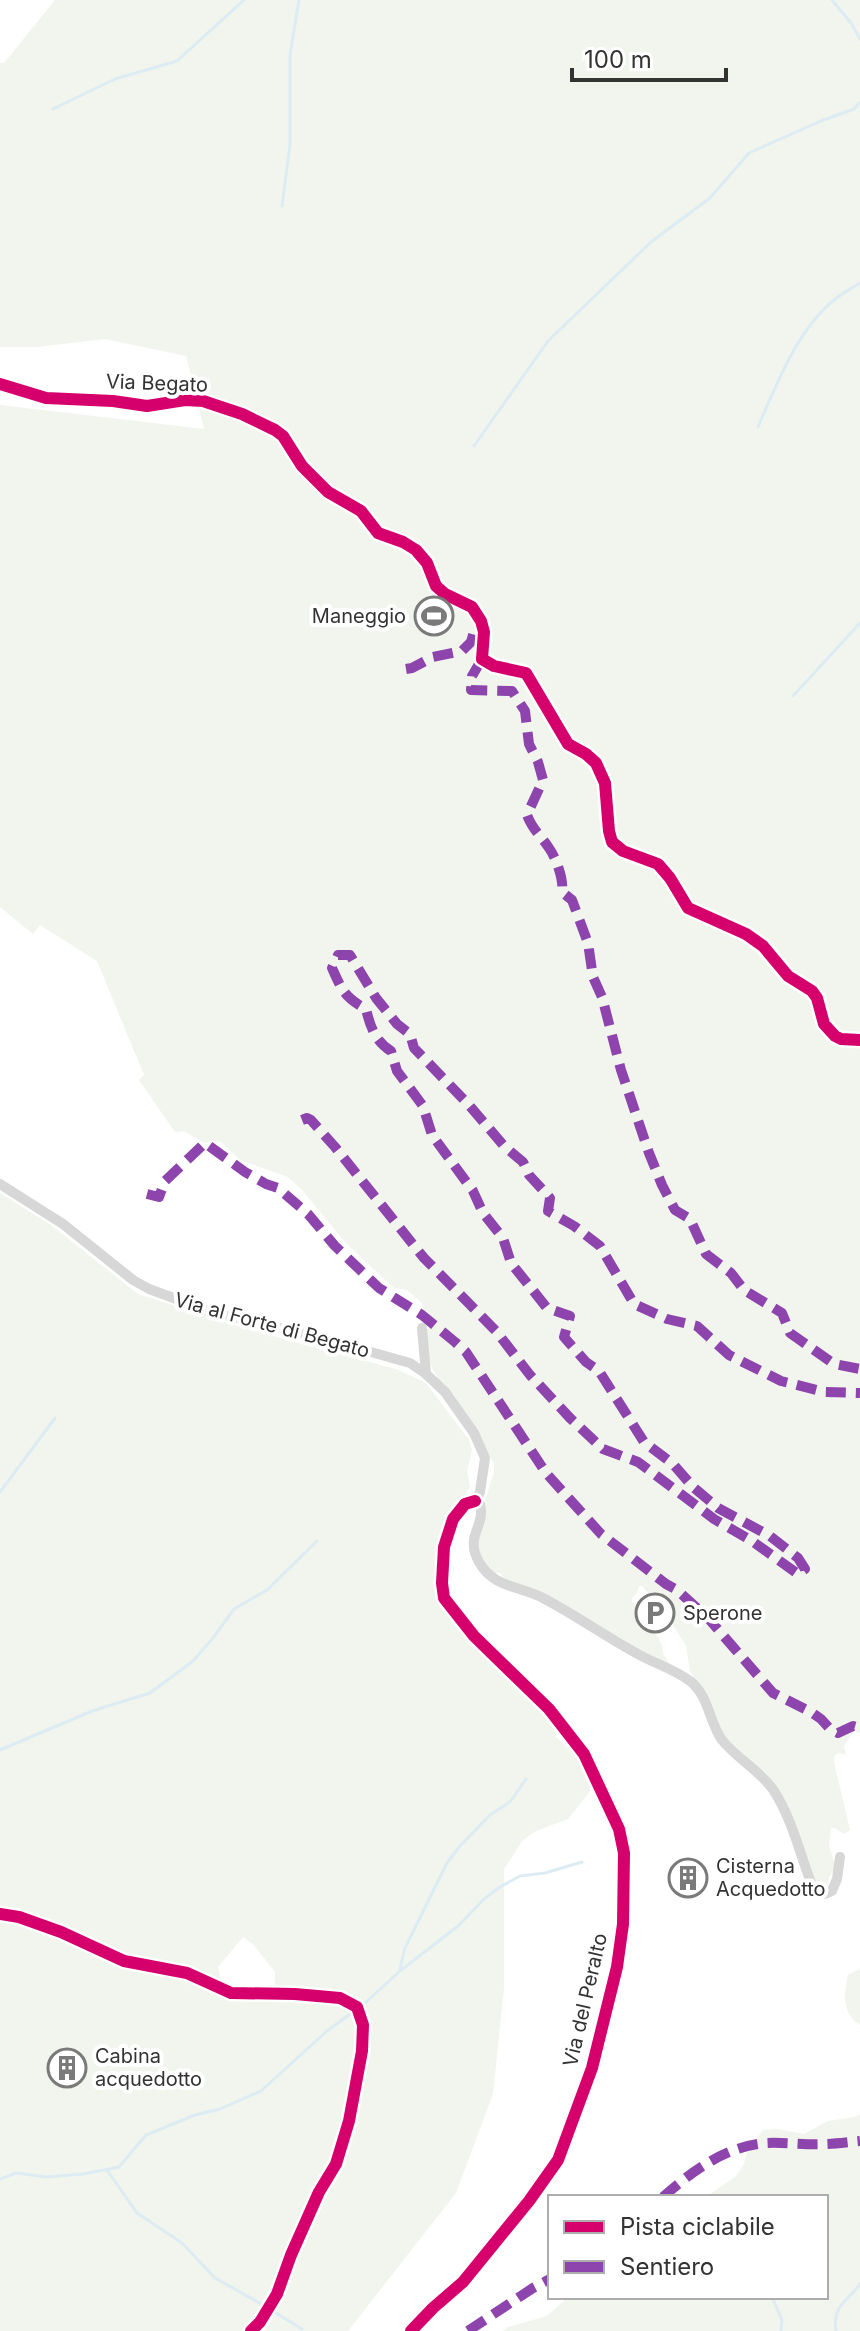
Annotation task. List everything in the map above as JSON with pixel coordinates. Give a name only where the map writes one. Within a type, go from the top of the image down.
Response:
[{"type":"street","name":"Via Begato","points":[[0,384],[46,398],[147,406],[185,400],[203,401],[242,414],[283,436],[302,466],[328,492],[361,511],[378,533],[416,550],[427,563],[436,586],[472,607],[482,625],[482,659],[494,666],[526,673],[568,744],[596,763],[605,783],[612,842],[623,851],[658,864],[688,908],[746,934],[763,946],[788,976],[812,991],[824,1024],[835,1036],[860,1040]]},
{"type":"street","name":"Via al Forte di Begato","points":[[0,1184],[63,1224],[133,1280],[149,1289],[212,1312],[410,1363],[445,1392],[474,1433],[485,1458],[480,1492],[475,1501]]},
{"type":"street","points":[[422,1328],[426,1374]]},
{"type":"street","points":[[475,1501],[480,1504],[482,1512],[473,1536],[473,1546],[486,1572],[499,1583],[536,1595],[581,1618],[632,1651],[691,1682],[706,1702],[721,1739],[773,1789],[796,1836],[813,1888],[818,1892],[825,1894],[832,1891],[840,1857]]},
{"type":"street","name":"Via del Peralto","points":[[411,2331],[463,2282],[558,2160],[592,2068],[617,1967],[623,1924],[624,1853],[619,1829],[584,1754],[549,1709],[474,1636],[444,1598],[444,1547],[453,1519],[465,1504],[475,1501]]},
{"type":"street","points":[[0,1914],[19,1917],[61,1932],[124,1961],[187,1973],[231,1993],[340,1998],[357,2007],[363,2025],[362,2051],[349,2121],[336,2164],[319,2192],[277,2294],[251,2331]]},
{"type":"shaded area","points":[[55,0],[860,0],[860,1733],[854,1731],[844,1746],[846,1755],[835,1755],[850,1830],[844,1834],[831,1828],[829,1845],[836,1868],[829,1877],[828,1888],[822,1891],[813,1878],[783,1797],[727,1742],[712,1707],[690,1671],[686,1646],[642,1586],[639,1586],[632,1601],[657,1636],[674,1671],[506,1581],[500,1573],[490,1573],[484,1565],[477,1543],[494,1464],[473,1424],[437,1377],[428,1360],[426,1332],[432,1320],[422,1303],[407,1290],[394,1288],[367,1263],[288,1177],[240,1160],[221,1142],[204,1143],[184,1131],[175,1132],[139,1080],[144,1075],[97,961],[40,925],[33,934],[0,907],[0,405],[204,429],[186,356],[105,339],[37,347],[0,347],[0,63],[4,63]]},
{"type":"shaded area","points":[[0,1193],[51,1225],[138,1294],[244,1328],[396,1369],[426,1383],[469,1440],[472,1450],[467,1471],[470,1487],[445,1530],[436,1553],[437,1597],[481,1649],[522,1684],[560,1729],[555,1736],[582,1761],[590,1774],[590,1791],[568,1819],[536,1831],[523,1840],[504,1869],[504,1988],[493,2094],[456,2193],[348,2331],[0,2331]],"holes":[[[243,1937],[253,1944],[275,1972],[275,1998],[224,1995],[218,1967]]]},
{"type":"shaded area","points":[[860,1969],[860,2025],[850,2015],[845,1996],[848,1975]]},
{"type":"shaded area","points":[[860,2114],[860,2331],[503,2331],[547,2316],[566,2299],[828,2299],[828,2195],[706,2195],[736,2176],[744,2164],[747,2151],[763,2130],[804,2134],[828,2121]]},
{"type":"waterway","points":[[53,109],[115,79],[177,61],[244,0]]},
{"type":"waterway","points":[[282,206],[290,145],[290,55],[299,0]]},
{"type":"waterway","points":[[832,0],[860,39]]},
{"type":"waterway","points":[[474,446],[548,341],[651,242],[710,198],[749,153],[854,109],[860,102]]},
{"type":"waterway","points":[[758,427],[789,359],[809,326],[834,300],[860,283]]},
{"type":"waterway","points":[[793,696],[860,623]]},
{"type":"waterway","points":[[0,1492],[55,1418]]},
{"type":"waterway","points":[[0,1750],[92,1711],[150,1693],[193,1661],[234,1609],[267,1590],[317,1541]]},
{"type":"waterway","points":[[400,1969],[405,1948],[447,1863],[490,1815],[510,1802],[526,1779]]},
{"type":"waterway","points":[[0,2179],[16,2173],[47,2177],[119,2167],[146,2135],[261,2091],[327,2031],[458,1926],[500,1887],[520,1876],[545,1873],[582,1862]]},
{"type":"waterway","points":[[107,2170],[137,2213],[182,2243],[215,2278],[265,2306]]},
{"type":"waterway","points":[[836,2331],[838,2309],[860,2284]]},
{"type":"waterway","points":[[773,2299],[782,2320],[781,2331]]},
{"type":"waterway","points":[[271,2310],[302,2329]]},
{"type":"marked path","points":[[406,669],[433,657],[462,651],[471,642],[475,628],[482,625]]},
{"type":"marked path","points":[[482,659],[472,676],[471,690],[512,691],[525,711],[529,744],[543,780],[527,815],[554,857],[561,875],[562,892],[572,900],[588,943],[593,977],[602,997],[621,1070],[649,1153],[675,1210],[690,1219],[706,1254],[731,1273],[744,1290],[782,1313],[790,1333],[834,1364],[860,1369]]},
{"type":"marked path","points":[[302,1120],[311,1120],[424,1258],[496,1331],[530,1375],[570,1418],[603,1449],[638,1462],[714,1519],[752,1541],[798,1574],[805,1569],[798,1558],[770,1536],[718,1508],[693,1487],[673,1464],[644,1442],[599,1371],[586,1362],[564,1337],[570,1316],[547,1308],[511,1263],[503,1238],[432,1135],[423,1106],[397,1071],[391,1051],[374,1033],[366,1009],[348,997],[341,987],[332,968],[338,955],[350,955],[376,998],[397,1024],[410,1034],[414,1048],[504,1146],[523,1162],[529,1175],[550,1198],[548,1211],[600,1246],[634,1304],[667,1319],[697,1326],[729,1355],[781,1381],[825,1392],[860,1393]]},
{"type":"marked path","points":[[147,1194],[159,1197],[165,1181],[205,1143],[245,1172],[278,1188],[308,1214],[335,1246],[379,1288],[422,1315],[466,1352],[546,1473],[601,1534],[677,1590],[708,1618],[773,1693],[811,1712],[838,1733],[853,1726],[860,1728]]},
{"type":"marked path","points":[[665,2195],[698,2169],[723,2155],[751,2145],[860,2141]]},
{"type":"marked path","points":[[468,2331],[548,2280]]},
{"type":"cycle path","points":[[0,384],[46,398],[147,406],[185,400],[203,401],[242,414],[283,436],[302,466],[328,492],[361,511],[378,533],[416,550],[427,563],[436,586],[472,607],[484,632],[482,659],[494,666],[526,673],[568,744],[596,763],[605,783],[612,842],[623,851],[658,864],[688,908],[746,934],[763,946],[788,976],[812,991],[824,1024],[835,1036],[860,1040]]},
{"type":"cycle path","points":[[411,2331],[463,2282],[558,2160],[592,2068],[617,1967],[623,1924],[624,1853],[619,1829],[584,1754],[549,1709],[474,1636],[444,1598],[444,1547],[453,1519],[465,1504],[475,1501]]},
{"type":"cycle path","points":[[0,1914],[19,1917],[61,1932],[124,1961],[187,1973],[231,1993],[340,1998],[357,2007],[363,2025],[362,2051],[349,2121],[336,2164],[319,2192],[277,2294],[251,2331]]},
{"type":"place","name":"Maneggio","points":[[434,616]]},
{"type":"place","name":"Sperone","points":[[655,1613]]},
{"type":"place","name":"Cisterna Acquedotto","points":[[688,1878]]},
{"type":"place","name":"Cabina acquedotto","points":[[67,2068]]}]
